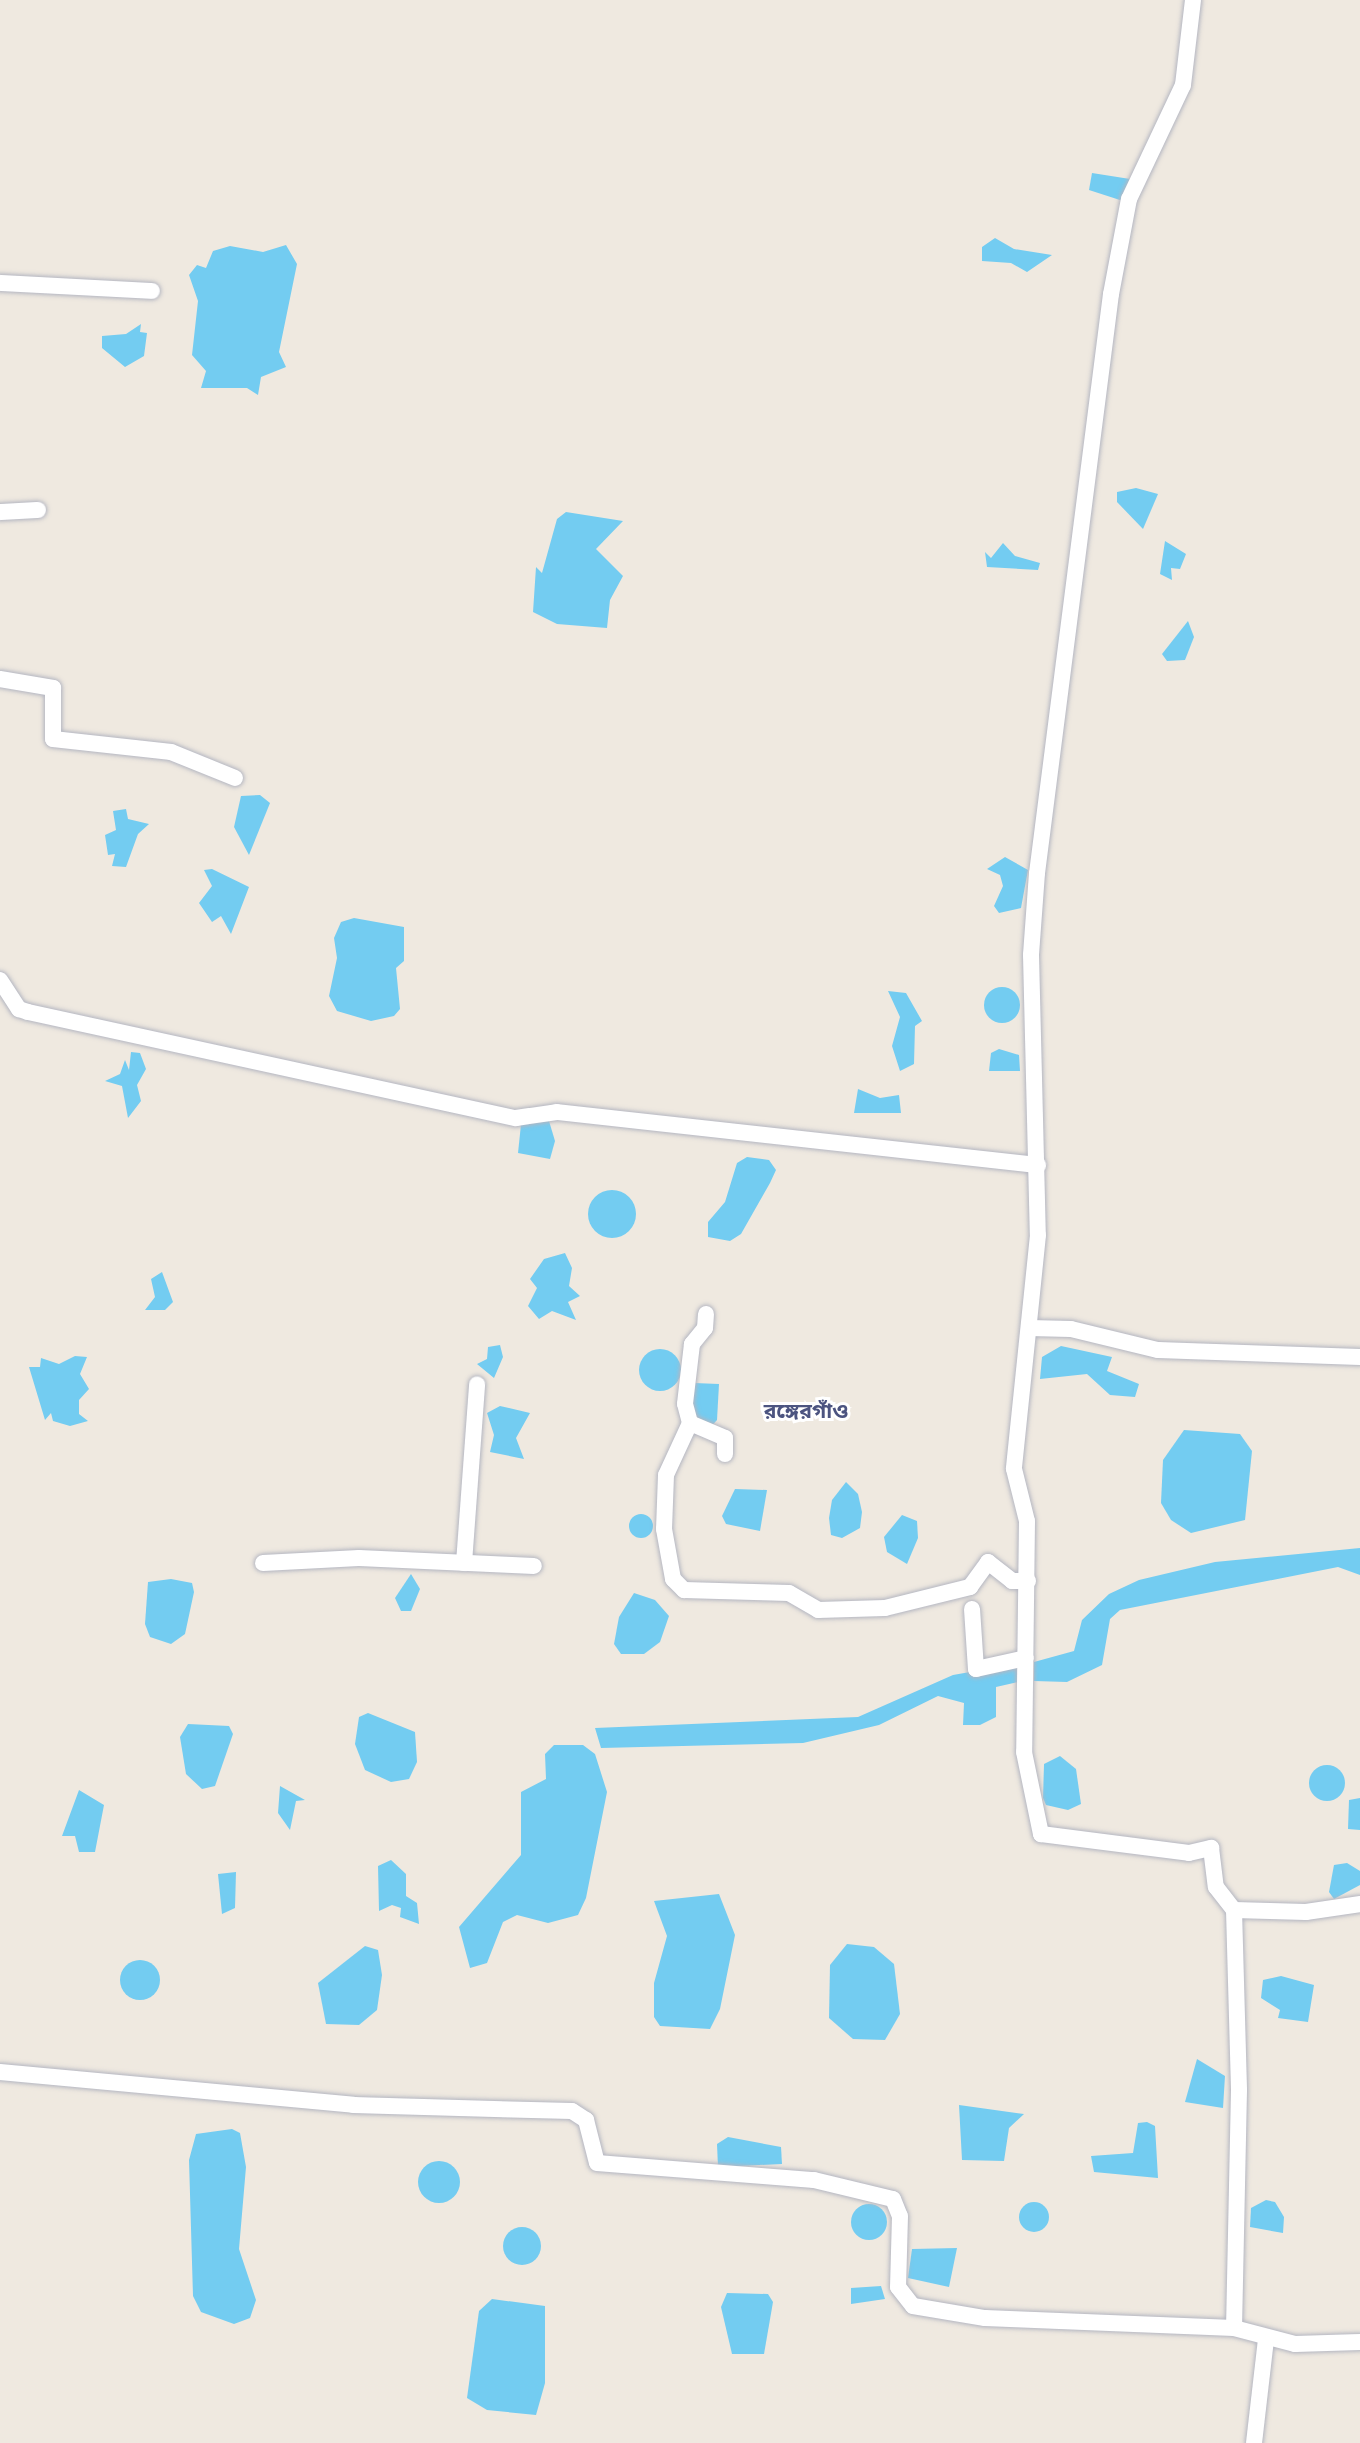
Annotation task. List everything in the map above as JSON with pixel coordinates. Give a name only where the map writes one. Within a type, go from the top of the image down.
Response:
[{"type":"street","points":[[1193,0],[1183,85],[1129,199],[1111,294],[1037,873],[1031,955],[1038,1165],[1029,1328],[1014,1469],[1027,1521],[1024,1752],[1041,1834],[1189,1853],[1211,1848],[1216,1887],[1234,1910],[1239,2090],[1234,2328]]},
{"type":"street","points":[[0,283],[152,291]]},
{"type":"street","points":[[0,512],[38,510]]},
{"type":"street","points":[[0,679],[53,688],[53,739],[171,752],[235,778]]},
{"type":"street","points":[[0,980],[19,1009],[516,1118],[557,1112],[1038,1165]]},
{"type":"street","points":[[706,1314],[689,1362],[685,1404],[690,1423],[666,1475],[664,1529],[673,1579],[684,1590],[789,1593],[818,1610],[885,1608],[970,1587],[988,1562],[1012,1581],[1028,1581]]},
{"type":"street","points":[[1029,1328],[1071,1329],[1158,1350],[1360,1357]]},
{"type":"street","points":[[464,1563],[477,1384]]},
{"type":"street","points":[[690,1423],[725,1438],[725,1454]]},
{"type":"street","points":[[263,1563],[359,1558],[534,1566]]},
{"type":"street","points":[[972,1609],[975,1668],[1026,1658]]},
{"type":"street","points":[[1234,1910],[1306,1912],[1360,1903]]},
{"type":"street","points":[[0,2072],[353,2105],[572,2111],[586,2120],[597,2163],[814,2180],[893,2199],[900,2216],[898,2287],[913,2306],[985,2318],[1234,2328],[1266,2340],[1360,2343]]},
{"type":"street","points":[[1254,2443],[1266,2340]]},
{"type":"water","points":[[1092,173],[1130,179],[1123,201],[1089,190]]},
{"type":"water","points":[[995,238],[1014,249],[1052,255],[1027,272],[1011,263],[982,261],[982,247]]},
{"type":"water","points":[[286,245],[297,264],[279,352],[286,367],[261,377],[258,395],[247,388],[201,388],[206,371],[192,355],[198,301],[189,275],[197,265],[206,268],[213,251],[230,246],[263,252]]},
{"type":"water","points":[[141,324],[140,332],[147,333],[144,356],[125,367],[102,348],[102,336],[126,334]]},
{"type":"water","points":[[1136,488],[1158,494],[1143,529],[1117,502],[1117,492]]},
{"type":"water","points":[[566,512],[623,521],[596,549],[623,576],[610,600],[607,628],[557,624],[533,612],[536,567],[542,573],[557,519]]},
{"type":"water","points":[[1165,541],[1186,554],[1180,569],[1171,568],[1172,580],[1160,574]]},
{"type":"water","points":[[1003,543],[1015,556],[1040,563],[1038,570],[987,567],[985,552],[991,558]]},
{"type":"water","points":[[1188,621],[1194,637],[1185,660],[1167,661],[1162,654]]},
{"type":"water","points":[[260,795],[270,803],[249,855],[234,827],[241,796]]},
{"type":"water","points":[[126,809],[128,819],[149,824],[138,834],[126,867],[112,866],[115,854],[108,855],[105,835],[116,830],[113,811]]},
{"type":"water","points":[[1005,857],[1028,870],[1021,908],[999,913],[994,906],[1003,886],[1000,875],[987,869]]},
{"type":"water","points":[[212,869],[249,887],[231,934],[221,916],[212,922],[199,903],[212,886],[204,870]]},
{"type":"water","points":[[354,918],[404,927],[404,961],[396,968],[400,1009],[394,1016],[371,1021],[337,1011],[329,996],[337,958],[334,938],[341,922]]},
{"type":"water","points":[[1002,987],[1015,992],[1020,1005],[1015,1018],[1002,1023],[989,1018],[984,1005],[989,992]]},
{"type":"water","points":[[888,991],[906,993],[922,1021],[915,1026],[914,1064],[900,1071],[892,1046],[900,1017]]},
{"type":"water","points":[[999,1049],[1019,1055],[1020,1071],[989,1071],[991,1053]]},
{"type":"water","points":[[131,1052],[140,1053],[146,1069],[137,1085],[141,1101],[128,1118],[122,1086],[105,1081],[120,1074],[125,1060],[129,1070]]},
{"type":"water","points":[[858,1089],[880,1098],[899,1095],[901,1113],[854,1113]]},
{"type":"water","points":[[522,1115],[549,1121],[555,1141],[550,1159],[518,1153]]},
{"type":"water","points":[[747,1157],[769,1160],[776,1170],[770,1183],[741,1234],[730,1241],[708,1237],[708,1222],[725,1202],[737,1163]]},
{"type":"water","points":[[612,1190],[621,1191],[629,1197],[635,1205],[635,1223],[629,1231],[621,1237],[612,1238],[603,1237],[595,1231],[589,1223],[588,1214],[589,1205],[595,1197],[603,1191]]},
{"type":"water","points":[[565,1253],[572,1268],[569,1286],[580,1296],[568,1302],[576,1320],[552,1311],[539,1319],[528,1306],[537,1288],[530,1279],[544,1259]]},
{"type":"water","points":[[162,1272],[173,1302],[165,1310],[145,1310],[155,1297],[151,1279]]},
{"type":"water","points":[[500,1345],[503,1357],[494,1378],[477,1364],[487,1359],[488,1347]]},
{"type":"water","points":[[1061,1346],[1112,1357],[1107,1371],[1139,1384],[1135,1397],[1110,1395],[1087,1374],[1040,1379],[1042,1357]]},
{"type":"water","points":[[660,1349],[675,1355],[681,1370],[675,1385],[660,1391],[645,1385],[639,1370],[645,1355]]},
{"type":"water","points":[[75,1356],[87,1357],[80,1374],[89,1389],[79,1400],[79,1414],[88,1421],[70,1426],[53,1421],[51,1413],[45,1420],[29,1367],[40,1367],[41,1358],[59,1364]]},
{"type":"water","points":[[694,1383],[719,1384],[717,1420],[708,1430],[690,1423]]},
{"type":"water","points":[[500,1406],[530,1413],[516,1438],[524,1459],[490,1452],[494,1435],[487,1413]]},
{"type":"water","points":[[1184,1430],[1240,1434],[1252,1451],[1245,1520],[1191,1533],[1171,1520],[1161,1503],[1163,1460]]},
{"type":"water","points":[[846,1482],[858,1494],[862,1512],[860,1528],[842,1538],[831,1535],[829,1518],[832,1500]]},
{"type":"water","points":[[735,1489],[767,1490],[760,1531],[726,1524],[722,1516]]},
{"type":"water","points":[[641,1514],[650,1517],[653,1526],[650,1535],[641,1538],[632,1535],[629,1526],[632,1517]]},
{"type":"water","points":[[902,1515],[917,1521],[918,1538],[907,1564],[887,1552],[884,1537]]},
{"type":"water","points":[[1360,1548],[1360,1575],[1338,1567],[1120,1610],[1110,1619],[1102,1665],[1067,1682],[1034,1681],[1034,1662],[1074,1651],[1082,1620],[1109,1594],[1139,1580],[1215,1562]]},
{"type":"water","points":[[411,1574],[420,1589],[411,1611],[401,1611],[395,1598]]},
{"type":"water","points":[[171,1579],[192,1583],[194,1592],[185,1634],[171,1644],[150,1637],[145,1624],[148,1582]]},
{"type":"water","points":[[634,1593],[655,1600],[669,1616],[660,1642],[644,1654],[621,1654],[614,1644],[619,1617]]},
{"type":"water","points":[[1021,1663],[1022,1681],[996,1687],[996,1717],[980,1725],[963,1725],[964,1703],[938,1696],[879,1725],[803,1743],[601,1748],[595,1728],[858,1717],[953,1675]]},
{"type":"water","points":[[368,1713],[415,1732],[417,1762],[409,1779],[391,1782],[365,1770],[355,1744],[359,1717]]},
{"type":"water","points":[[188,1724],[229,1726],[233,1734],[215,1786],[202,1789],[186,1774],[180,1737]]},
{"type":"water","points":[[554,1745],[583,1745],[595,1754],[607,1792],[586,1898],[578,1915],[548,1923],[517,1915],[503,1922],[487,1963],[470,1968],[459,1927],[521,1855],[521,1792],[546,1779],[545,1754]]},
{"type":"water","points":[[1060,1756],[1076,1769],[1081,1804],[1068,1810],[1046,1805],[1043,1798],[1044,1764]]},
{"type":"water","points":[[1327,1765],[1340,1770],[1345,1783],[1340,1796],[1327,1801],[1314,1796],[1309,1783],[1314,1770]]},
{"type":"water","points":[[280,1786],[305,1800],[296,1801],[290,1830],[278,1813]]},
{"type":"water","points":[[79,1790],[104,1805],[95,1852],[79,1852],[75,1836],[62,1836]]},
{"type":"water","points":[[1360,1798],[1360,1830],[1348,1829],[1349,1800]]},
{"type":"water","points":[[391,1860],[406,1874],[406,1896],[417,1903],[419,1924],[400,1917],[401,1908],[392,1905],[379,1911],[378,1866]]},
{"type":"water","points":[[1347,1863],[1360,1871],[1360,1885],[1334,1899],[1329,1892],[1334,1865]]},
{"type":"water","points":[[236,1872],[235,1908],[222,1914],[218,1874]]},
{"type":"water","points":[[719,1894],[735,1935],[720,2009],[710,2029],[660,2026],[654,2017],[654,1983],[667,1936],[654,1901]]},
{"type":"water","points":[[847,1944],[874,1947],[894,1964],[900,2014],[885,2040],[853,2039],[829,2018],[830,1965]]},
{"type":"water","points":[[365,1946],[378,1950],[382,1975],[377,2010],[359,2025],[326,2024],[318,1983]]},
{"type":"water","points":[[140,1960],[148,1961],[154,1966],[159,1972],[159,1988],[154,1994],[148,1999],[140,2000],[132,1999],[126,1994],[121,1988],[120,1980],[121,1972],[126,1966],[132,1961]]},
{"type":"water","points":[[1281,1976],[1314,1985],[1308,2022],[1278,2018],[1280,2010],[1261,1998],[1263,1980]]},
{"type":"water","points":[[1197,2059],[1225,2076],[1223,2108],[1185,2102]]},
{"type":"water","points":[[959,2105],[1024,2114],[1009,2128],[1004,2161],[962,2160]]},
{"type":"water","points":[[1147,2122],[1155,2126],[1158,2178],[1094,2172],[1091,2156],[1133,2153],[1138,2123]]},
{"type":"water","points":[[232,2129],[240,2133],[246,2167],[239,2249],[256,2300],[250,2318],[234,2324],[201,2312],[193,2296],[189,2160],[196,2134]]},
{"type":"water","points":[[728,2137],[781,2147],[782,2164],[718,2167],[717,2144]]},
{"type":"water","points":[[439,2161],[454,2167],[460,2182],[454,2197],[439,2203],[424,2197],[418,2182],[424,2167]]},
{"type":"water","points":[[1266,2200],[1275,2202],[1284,2217],[1283,2233],[1250,2227],[1251,2208]]},
{"type":"water","points":[[1034,2202],[1044,2207],[1049,2217],[1044,2227],[1034,2232],[1024,2227],[1019,2217],[1024,2207]]},
{"type":"water","points":[[869,2204],[882,2209],[887,2222],[882,2235],[869,2240],[856,2235],[851,2222],[856,2209]]},
{"type":"water","points":[[522,2227],[535,2233],[541,2246],[535,2259],[522,2265],[509,2259],[503,2246],[509,2233]]},
{"type":"water","points":[[957,2248],[949,2287],[908,2278],[912,2249]]},
{"type":"water","points":[[881,2286],[885,2299],[851,2304],[851,2288]]},
{"type":"water","points":[[727,2293],[768,2294],[773,2302],[764,2354],[732,2354],[721,2307]]},
{"type":"water","points":[[492,2299],[545,2306],[545,2383],[536,2415],[487,2410],[467,2398],[479,2311]]},
{"type":"district","name":"রঙ্গেরগাঁও","points":[[806,1411]]}]
